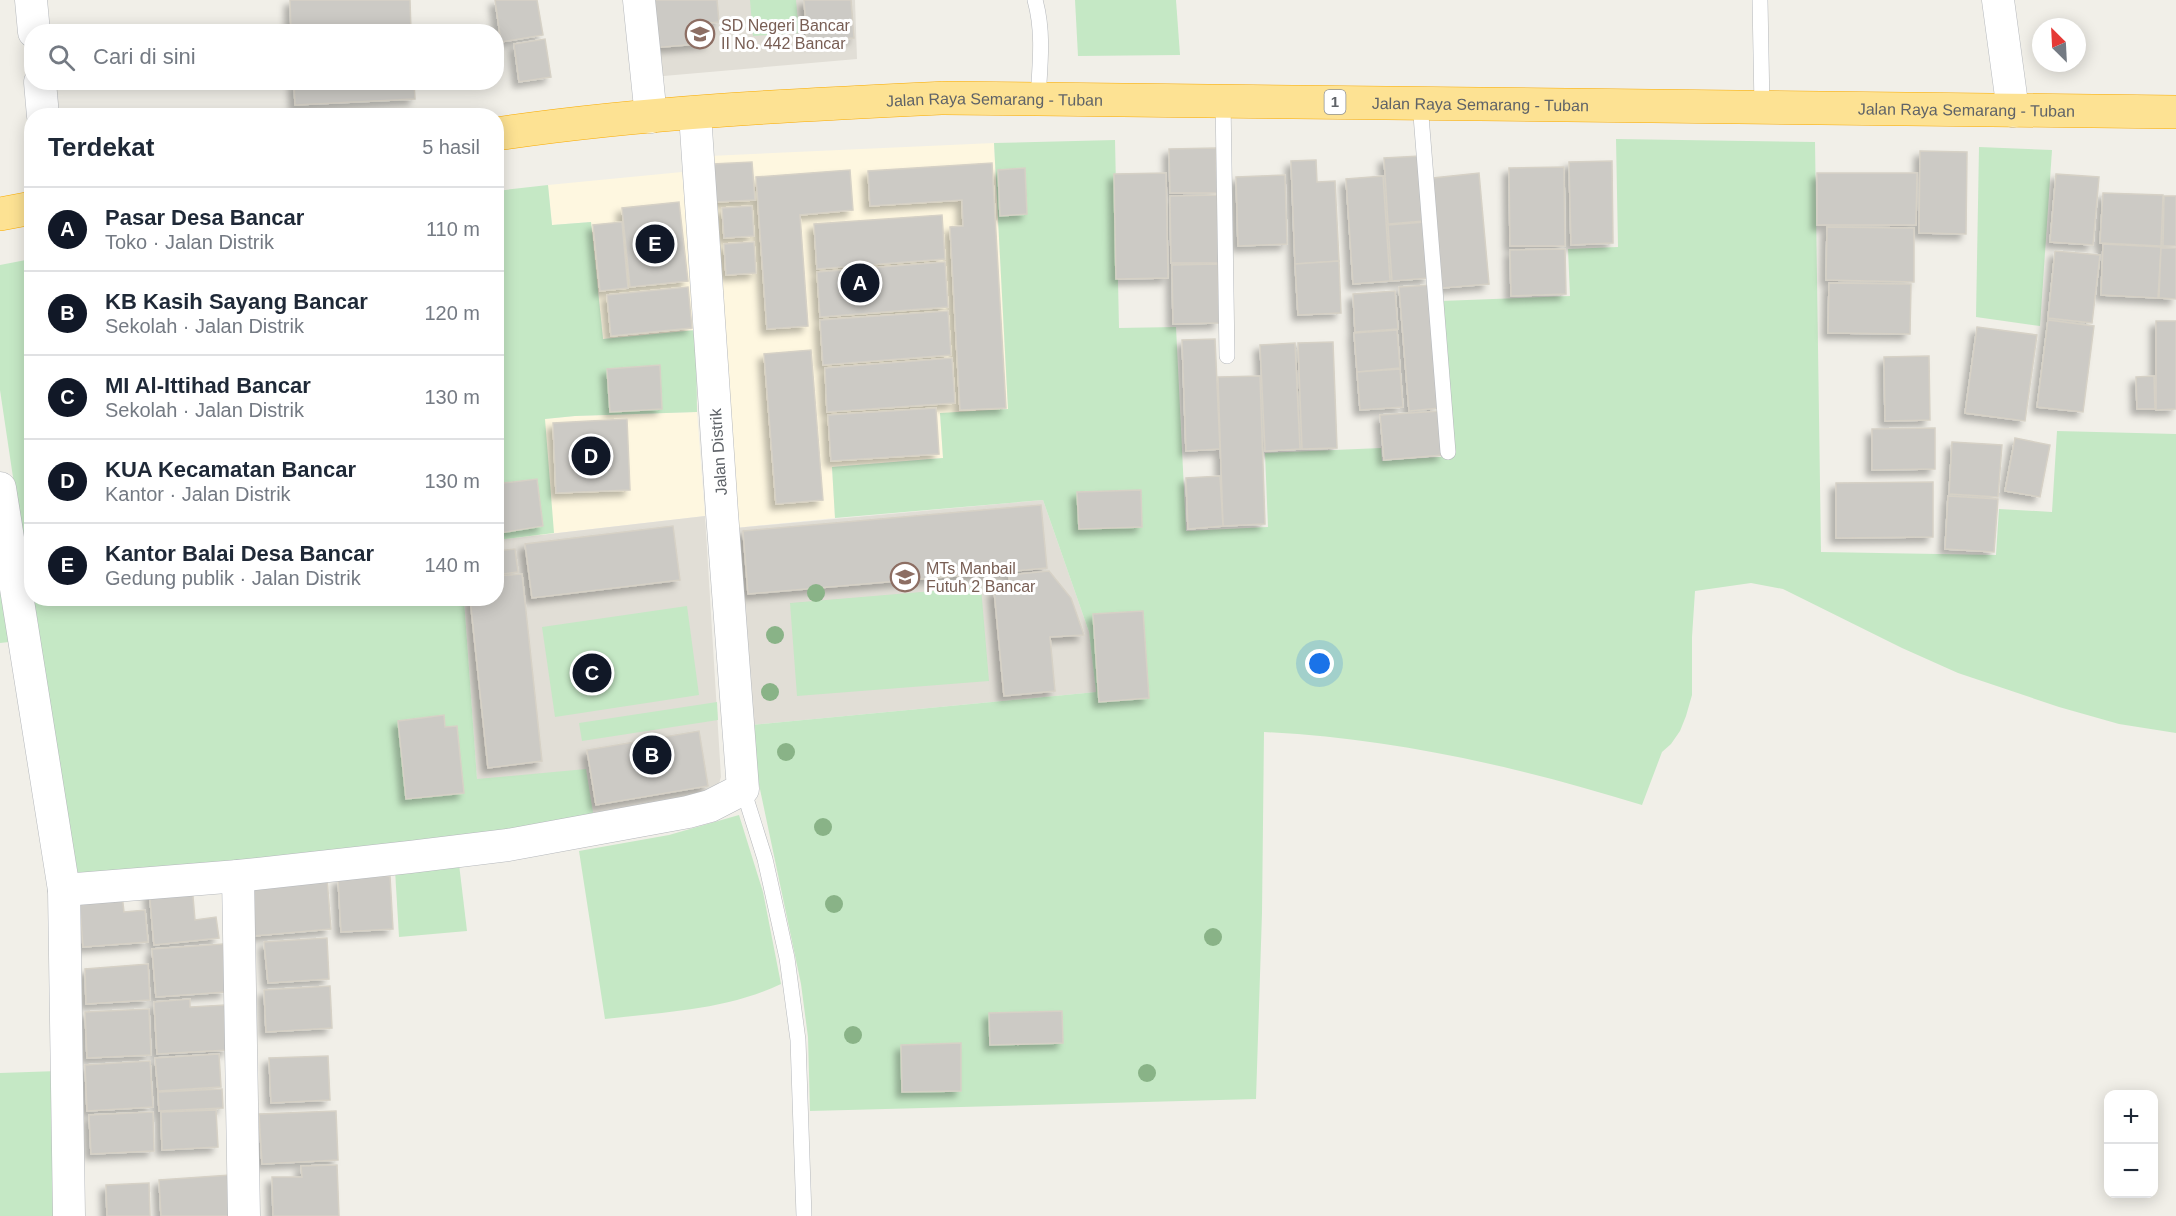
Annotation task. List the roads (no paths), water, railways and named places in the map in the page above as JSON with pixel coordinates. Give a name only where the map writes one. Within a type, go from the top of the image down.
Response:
[{"type":"highway","name":"Jalan Raya Semarang - Tuban","points":[[504,133],[651,117],[785,106],[933,99],[1038,98],[2176,112]]},
{"type":"highway","points":[[0,214],[24,210]]},
{"type":"street","points":[[31,0],[33,24]]},
{"type":"street","points":[[639,0],[651,117]]},
{"type":"street","points":[[1998,0],[2013,111]]},
{"type":"street","points":[[41,90],[42,108]]},
{"type":"street","name":"Jalan Distrik","points":[[695,114],[743,789]]},
{"type":"street","points":[[0,488],[64,890],[69,1216]]},
{"type":"street","points":[[64,890],[238,876],[508,845],[677,815],[710,806],[743,789]]},
{"type":"street","points":[[238,876],[244,1216]]},
{"type":"lane","points":[[1035,0],[1040,16],[1041,38],[1038,98]]},
{"type":"lane","points":[[1760,0],[1762,107]]},
{"type":"lane","points":[[1223,100],[1227,356]]},
{"type":"lane","points":[[1420,103],[1448,452]]},
{"type":"lane","points":[[743,789],[765,859],[787,958],[798,1040],[804,1216]]},
{"type":"place","name":"SD Negeri Bancar II No. 442 Bancar","points":[[700,34]]},
{"type":"place","name":"Kantor Balai Desa Bancar","points":[[655,244]]},
{"type":"place","name":"Pasar Desa Bancar","points":[[860,283]]},
{"type":"place","name":"KUA Kecamatan Bancar","points":[[591,456]]},
{"type":"place","name":"MTs Manbail Futuh 2 Bancar","points":[[905,577]]},
{"type":"place","name":"MI Al-Ittihad Bancar","points":[[592,673]]},
{"type":"place","name":"KB Kasih Sayang Bancar","points":[[652,755]]}]
